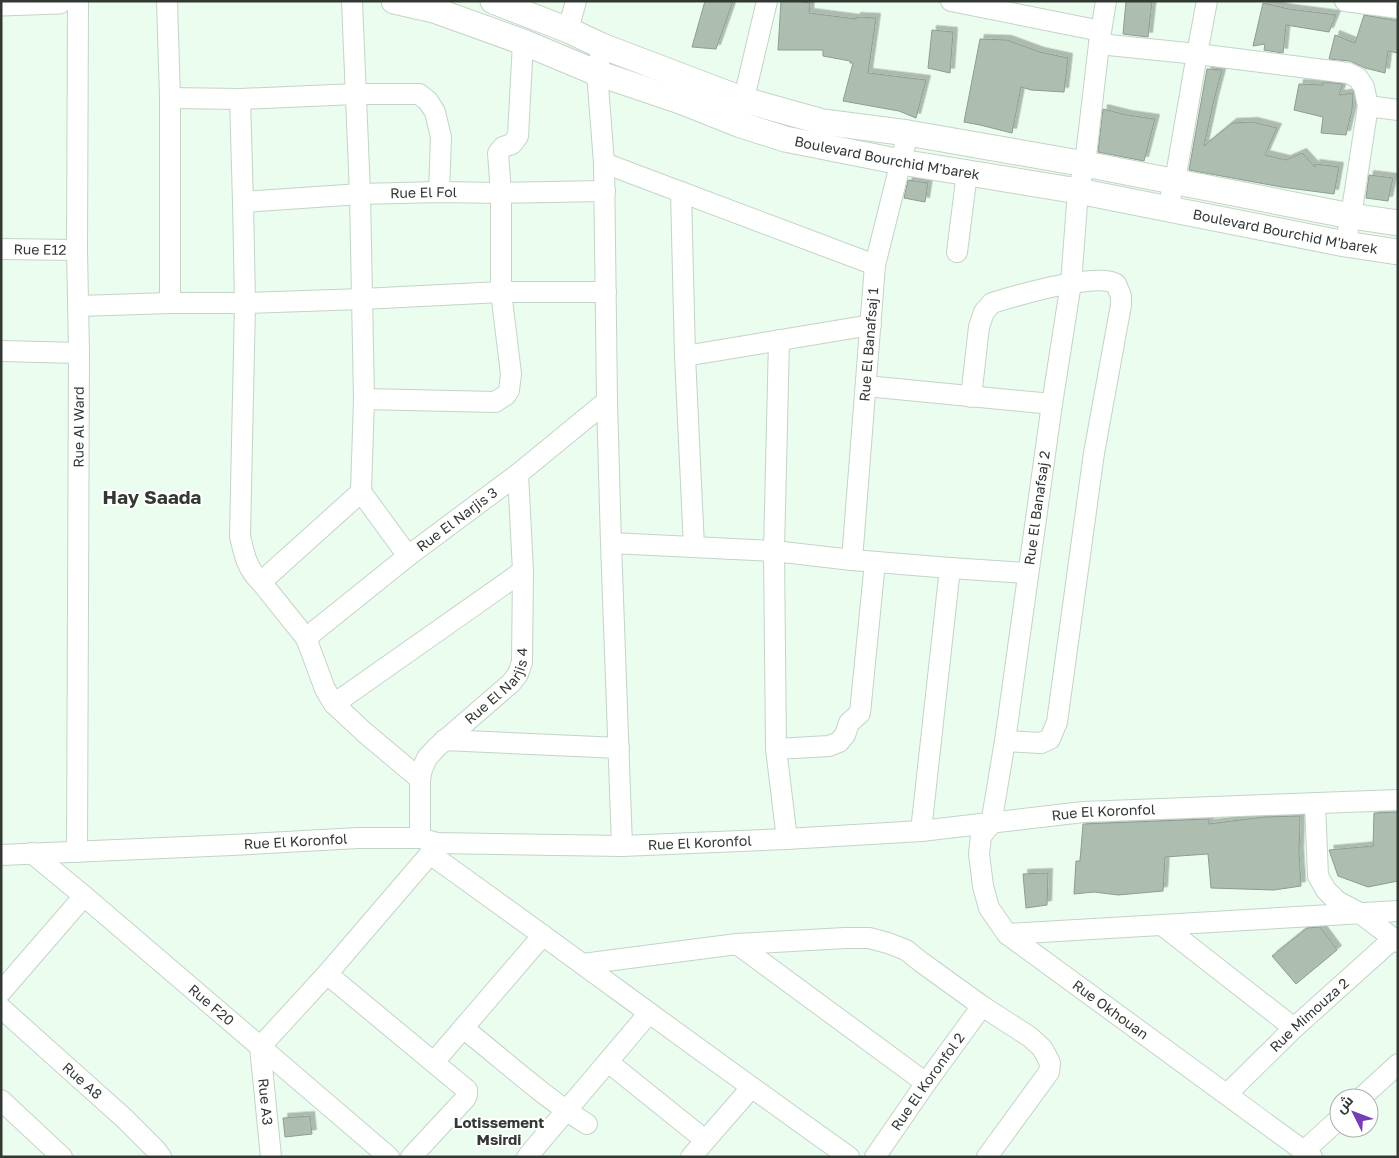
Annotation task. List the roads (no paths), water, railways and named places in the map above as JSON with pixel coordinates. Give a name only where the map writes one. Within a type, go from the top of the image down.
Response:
[{"type":"main road","points":[[1,4],[59,1]]},
{"type":"main road","name":"Boulevard Bourchid M'barek","points":[[394,1],[434,10],[523,42],[597,73],[785,140],[967,174],[1078,191],[1345,244],[1398,252]]},
{"type":"main road","name":"Boulevard Bourchid M'barek","points":[[494,1],[568,30],[602,46],[744,100],[823,122],[908,133],[1085,164],[1351,216],[1398,223]]},
{"type":"street","name":"Rue Al Ward","points":[[76,852],[79,354],[77,250],[78,1]]},
{"type":"street","points":[[167,1],[170,98],[170,303]]},
{"type":"street","points":[[352,1],[360,194],[364,399],[361,492],[408,556]]},
{"type":"street","points":[[568,30],[576,1]]},
{"type":"street","points":[[738,124],[767,1]]},
{"type":"street","points":[[951,1],[1100,37],[1197,54],[1348,73],[1358,78],[1364,87],[1368,106],[1345,244]]},
{"type":"street","name":"Rue El Banafsaj 2","points":[[990,824],[1005,741],[1027,573],[1071,283],[1078,191],[1085,164],[1106,1]]},
{"type":"street","points":[[1167,209],[1175,181],[1207,1]]},
{"type":"street","points":[[1345,1],[1398,8]]},
{"type":"street","points":[[364,399],[486,403],[495,402],[506,395],[511,374],[500,292],[498,154],[503,147],[512,144],[518,136],[523,42]]},
{"type":"street","points":[[602,46],[597,73],[604,163],[607,401],[622,846]]},
{"type":"street","points":[[170,98],[240,99],[356,94],[419,94],[428,101],[435,112],[441,137],[439,192]]},
{"type":"street","points":[[240,99],[244,303],[240,536],[245,557],[252,574],[261,582],[306,638],[325,689],[334,704],[420,779],[429,845],[543,935],[848,1157]]},
{"type":"street","points":[[1368,106],[1398,110]]},
{"type":"street","name":"Rue El Banafsaj 1","points":[[852,560],[875,265],[908,133]]},
{"type":"street","points":[[604,163],[875,265]]},
{"type":"street","points":[[957,252],[967,174]]},
{"type":"street","name":"Rue El Fol","points":[[243,202],[360,194],[604,191]]},
{"type":"street","points":[[682,192],[685,356],[694,547]]},
{"type":"street","name":"Rue E12","points":[[1,249],[77,250]]},
{"type":"street","points":[[971,397],[978,327],[984,312],[992,303],[1071,283],[1108,280],[1116,284],[1121,296],[1121,305],[1094,453],[1056,727],[1050,739],[1041,743],[1005,741]]},
{"type":"street","points":[[79,306],[244,303],[500,292],[606,292]]},
{"type":"street","points":[[685,356],[871,325]]},
{"type":"street","points":[[779,340],[774,551],[776,749],[787,839]]},
{"type":"street","points":[[1,351],[79,354]]},
{"type":"street","points":[[866,386],[1052,404]]},
{"type":"street","name":"Rue El Narjis 3","points":[[306,638],[408,556],[518,474],[607,401]]},
{"type":"street","name":"Rue El Narjis 4","points":[[420,779],[427,758],[444,740],[502,692],[518,674],[522,662],[523,571],[518,474]]},
{"type":"street","points":[[261,582],[361,492]]},
{"type":"street","points":[[611,543],[774,551],[852,560],[1027,573]]},
{"type":"street","points":[[776,749],[829,746],[839,742],[845,735],[849,722],[860,713],[875,562]]},
{"type":"street","points":[[920,831],[950,568]]},
{"type":"street","points":[[334,704],[523,571]]},
{"type":"street","points":[[444,740],[619,748]]},
{"type":"street","name":"Rue El Koronfol","points":[[1,854],[358,838],[429,845],[622,846],[920,831],[1083,812],[1398,800]]},
{"type":"street","points":[[1314,804],[1318,876],[1326,890],[1337,901],[1360,913],[1396,940]]},
{"type":"street","name":"Rue Okhouan","points":[[990,824],[981,836],[978,854],[989,908],[1007,934],[1308,1154]]},
{"type":"street","points":[[260,1047],[327,974],[429,845]]},
{"type":"street","name":"Rue F20","points":[[32,853],[389,1157]]},
{"type":"street","points":[[1,992],[84,896]]},
{"type":"street","points":[[1007,934],[1398,911]]},
{"type":"street","points":[[1162,925],[1294,1028]]},
{"type":"street","points":[[434,1062],[543,935]]},
{"type":"street","points":[[583,964],[737,944],[845,938],[869,938],[888,942],[906,950],[982,1006],[1030,1037],[1042,1048],[1050,1063],[1049,1072],[986,1157]]},
{"type":"street","name":"Rue Mimouza 2","points":[[1227,1094],[1294,1028],[1396,940]]},
{"type":"street","points":[[737,944],[926,1083]]},
{"type":"street","points":[[327,974],[467,1090],[467,1095],[411,1157]]},
{"type":"street","name":"Rue El Koronfol 2","points":[[875,1157],[982,1006]]},
{"type":"street","name":"Rue A8","points":[[1,1008],[125,1119],[161,1157]]},
{"type":"street","points":[[527,1157],[649,1013]]},
{"type":"street","points":[[463,1028],[520,1076],[566,1111],[587,1124]]},
{"type":"street","name":"Rue A3","points":[[260,1047],[271,1157]]},
{"type":"street","points":[[608,1062],[705,1140]]},
{"type":"street","points":[[1372,1088],[1398,1064]]},
{"type":"street","points":[[691,1157],[751,1088]]},
{"type":"street","points":[[1,1100],[62,1157]]},
{"type":"street","points":[[1308,1154],[1329,1130]]},
{"type":"district","name":"Hay Saada","points":[[152,497]]},
{"type":"district","name":"Lotissement Msirdi","points":[[499,1132]]}]
